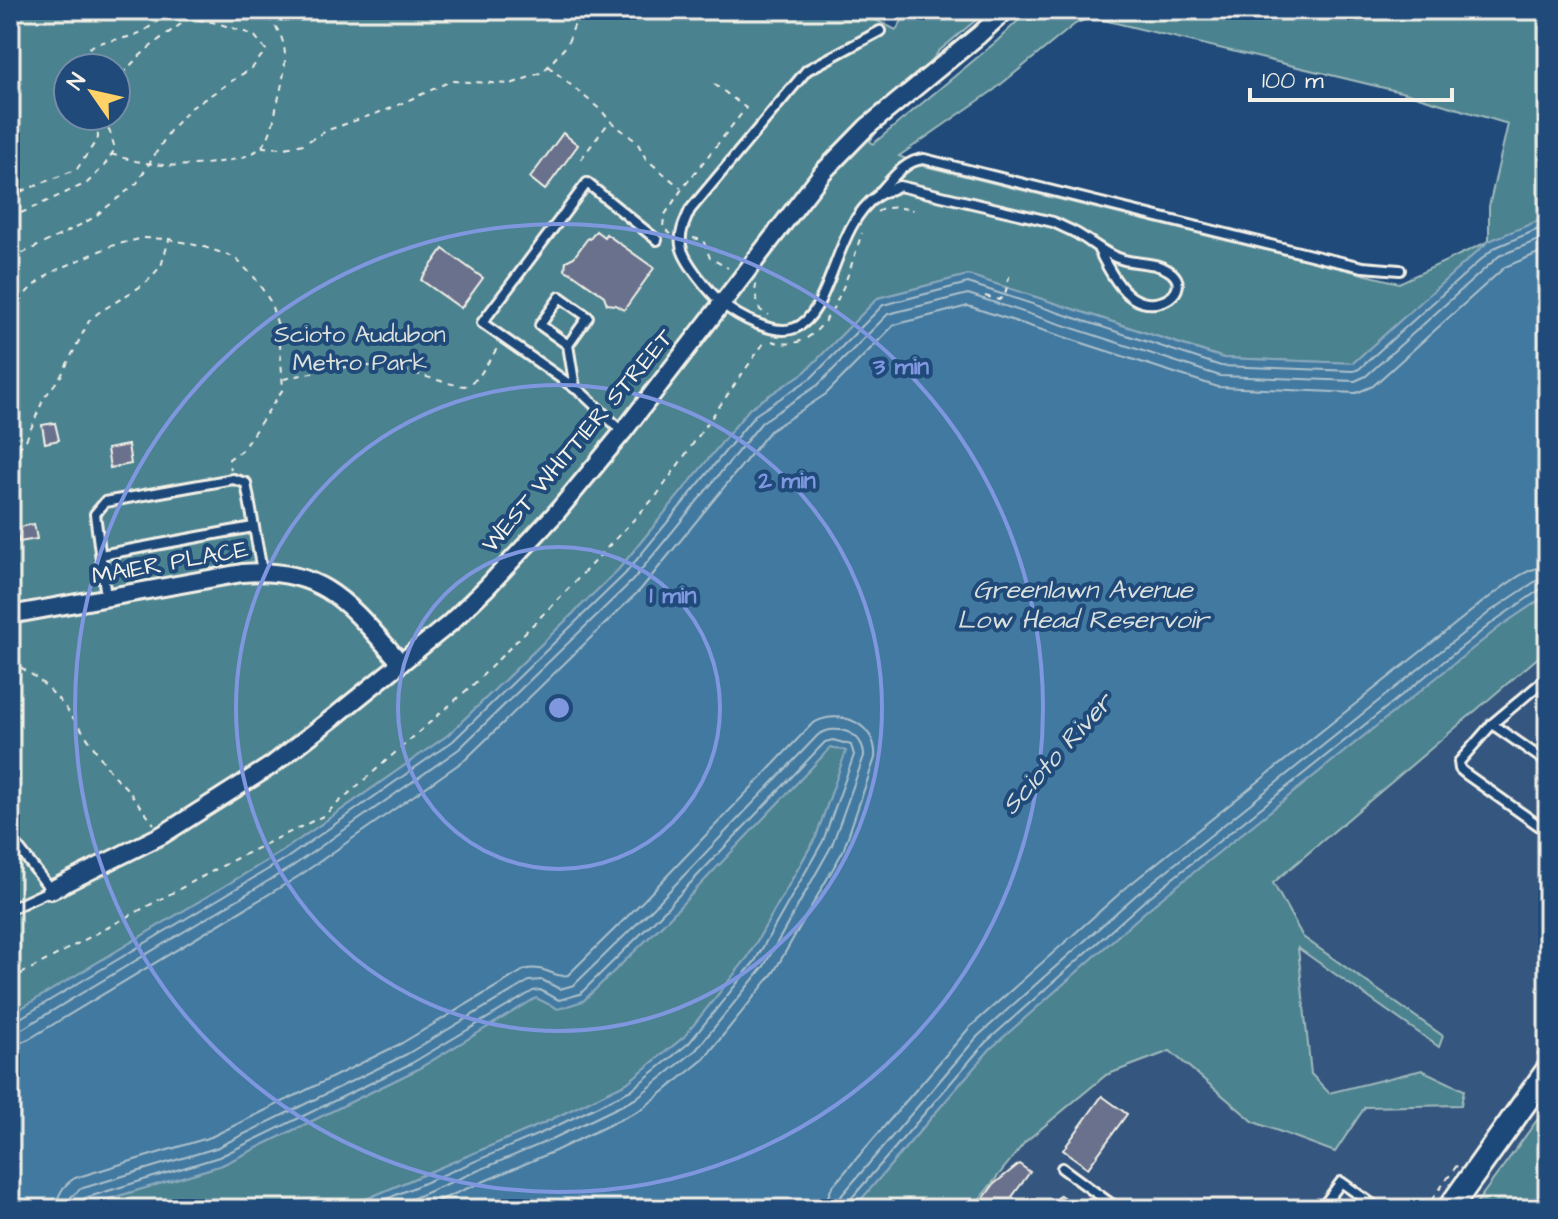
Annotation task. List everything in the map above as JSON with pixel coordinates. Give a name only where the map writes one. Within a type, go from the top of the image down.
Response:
[{"type":"main road","points":[[1449,1209],[1548,1070]]},
{"type":"street","name":"WEST WHITTIER STREET","points":[[51,890],[162,835],[272,765],[449,624],[557,512],[623,432],[823,172],[879,117],[1006,10]]},
{"type":"street","name":"MAIER PLACE","points":[[10,615],[242,573],[262,571],[298,575],[328,590],[356,613],[401,663]]},
{"type":"lane","points":[[880,31],[807,70],[690,210],[680,242],[685,259],[722,303],[738,314],[773,330],[793,329],[809,321],[856,217],[909,163],[924,159],[1323,258],[1363,267],[1400,270]]},
{"type":"lane","points":[[623,432],[575,388],[482,323],[587,183],[657,240]]},
{"type":"lane","points":[[877,196],[899,186],[1053,222],[1123,260],[1145,263],[1172,274],[1177,285],[1174,294],[1161,304],[1142,303],[1130,297],[1105,264],[1098,248]]},
{"type":"lane","points":[[568,345],[540,325],[560,297],[588,317],[568,345],[575,388]]},
{"type":"lane","points":[[106,598],[95,514],[105,502],[233,479],[246,483],[262,571]]},
{"type":"lane","points":[[101,555],[253,527]]},
{"type":"lane","points":[[1548,677],[1492,724],[1459,762],[1460,769],[1548,832]]},
{"type":"lane","points":[[1492,724],[1548,763]]},
{"type":"lane","points":[[10,837],[51,890],[10,909]]},
{"type":"lane","points":[[1062,1168],[1118,1209]]},
{"type":"lane","points":[[1321,1209],[1341,1182],[1379,1209]]},
{"type":"path","points":[[84,52],[103,41],[139,34],[174,10]]},
{"type":"path","points":[[258,10],[268,17],[280,35],[287,65],[273,125],[262,147]]},
{"type":"path","points":[[268,17],[289,10]]},
{"type":"path","points":[[111,154],[137,163],[186,167],[201,165],[240,158],[262,147],[285,148],[303,144],[328,130],[389,109],[451,81],[511,84],[543,72],[567,45],[577,10]]},
{"type":"path","points":[[10,255],[23,253],[93,218],[137,183],[171,129],[191,108],[253,67],[266,50],[254,35],[190,18],[132,62]]},
{"type":"path","points":[[548,66],[637,142],[646,159],[682,189]]},
{"type":"path","points":[[581,159],[610,121]]},
{"type":"path","points":[[10,196],[77,169],[98,138],[98,132]]},
{"type":"path","points":[[10,218],[87,183],[115,149],[110,132]]},
{"type":"path","points":[[10,311],[50,273],[111,246],[143,238],[169,239],[234,257],[255,278],[270,301],[279,329],[283,389],[242,450],[229,459],[233,479]]},
{"type":"path","points":[[10,458],[26,440],[44,398],[61,376],[89,321],[146,283],[161,266],[169,239]]},
{"type":"path","points":[[985,296],[999,300],[1005,295],[1010,273]]},
{"type":"path","points":[[282,379],[333,368],[388,367],[417,373],[442,383],[465,386],[478,378],[503,339]]},
{"type":"path","points":[[10,662],[49,689],[162,835]]},
{"type":"shaded area","points":[[1548,649],[1548,1104],[1472,1209],[975,1209],[1025,1142],[1106,1075],[1171,1051],[1254,1122],[1365,1107],[1461,1105],[1422,1070],[1329,1093],[1311,1074],[1297,947],[1439,1047],[1442,1037],[1303,937],[1273,883]]},
{"type":"green space","name":"Scioto Audubon Metro Park","points":[[10,10],[842,10],[876,20],[896,30],[909,10],[988,10],[939,51],[870,141],[873,144],[997,41],[1029,10],[1548,10],[1548,217],[1489,241],[1353,363],[1224,358],[968,275],[878,298],[805,372],[750,408],[619,569],[448,735],[283,851],[10,1015]],"holes":[[[1091,17],[1405,93],[1508,124],[1489,206],[1489,241],[1399,283],[920,165],[899,156],[994,90],[1075,24]]]},
{"type":"green space","points":[[1548,594],[1548,649],[1273,883],[1303,937],[1443,1036],[1439,1047],[1298,948],[1311,1074],[1329,1093],[1422,1070],[1464,1090],[1461,1105],[1365,1107],[1335,1152],[1254,1122],[1170,1051],[1106,1075],[1025,1142],[974,1209],[853,1209],[990,1049],[1148,909],[1502,625]]},
{"type":"green space","points":[[831,747],[847,750],[816,837],[748,957],[684,1037],[627,1083],[542,1124],[343,1209],[75,1209],[222,1165],[416,1070],[537,997],[583,1001],[665,922]]},
{"type":"green space","points":[[1548,1104],[1548,1209],[1472,1209],[1540,1116]]},
{"type":"water","name":"Greenlawn Avenue Low Head Reservoir","points":[[1548,217],[1548,594],[1502,625],[1148,909],[990,1049],[853,1209],[343,1209],[542,1124],[627,1083],[684,1037],[748,957],[816,837],[846,751],[831,747],[665,922],[583,1001],[558,1009],[536,998],[416,1070],[222,1165],[75,1209],[10,1209],[10,1015],[283,851],[448,735],[619,569],[750,408],[805,372],[878,298],[968,275],[1223,358],[1353,363],[1489,241]]},
{"type":"building","points":[[563,133],[578,145],[545,190],[530,178]]},
{"type":"building","points":[[596,231],[604,237],[606,234],[654,268],[624,310],[607,304],[604,296],[565,270],[566,261],[574,257]]},
{"type":"building","points":[[443,249],[483,278],[461,308],[421,280]]},
{"type":"building","points":[[55,423],[59,440],[45,443],[42,425]]},
{"type":"building","points":[[128,445],[131,464],[110,468],[107,449]]},
{"type":"building","points":[[34,524],[37,539],[19,542],[16,528]]},
{"type":"building","points":[[1102,1096],[1127,1114],[1088,1168],[1063,1150]]},
{"type":"building","points":[[1019,1164],[1030,1172],[1012,1197],[1030,1209],[976,1209],[994,1184]]},
{"type":"building","points":[[1060,1195],[1080,1209],[1050,1209]]},
{"type":"water label","name":"Scioto River","points":[[1057,754]]}]
